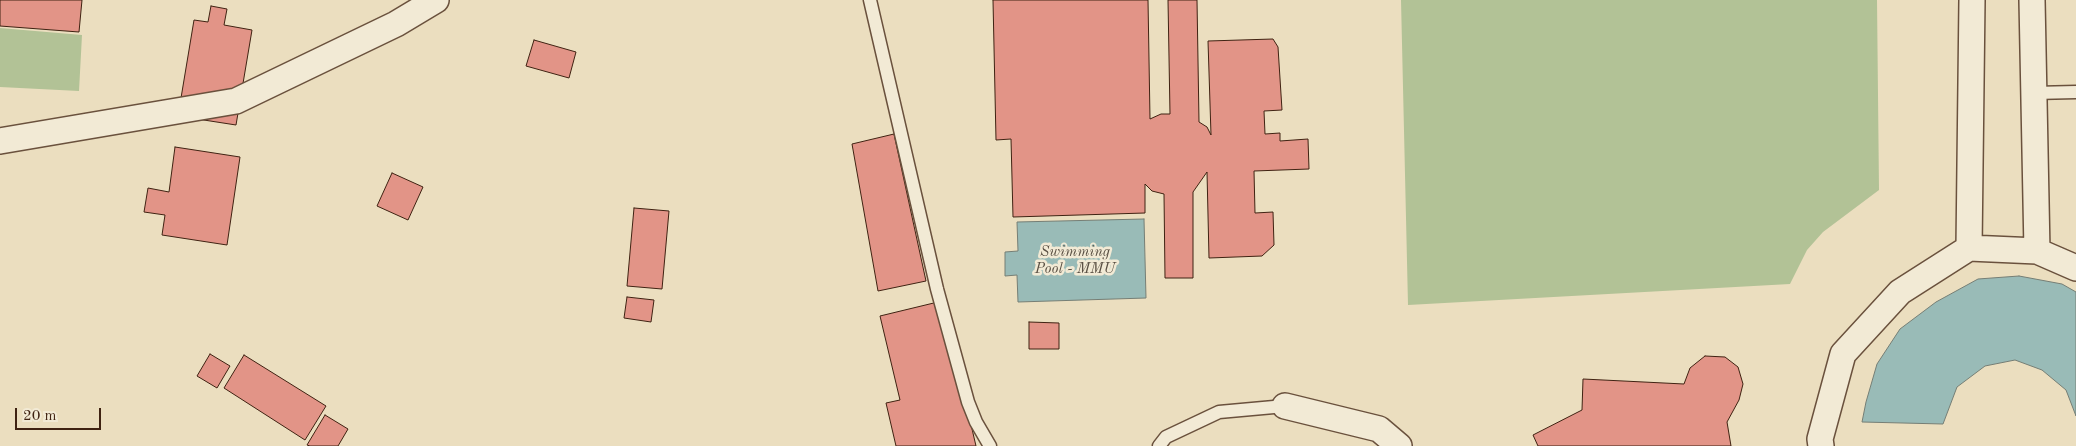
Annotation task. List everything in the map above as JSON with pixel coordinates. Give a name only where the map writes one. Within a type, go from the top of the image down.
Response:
[{"type":"street","points":[[0,141],[236,101],[396,24],[436,0]]},
{"type":"street","points":[[1969,248],[1972,0]]},
{"type":"street","points":[[2032,0],[2037,251]]},
{"type":"street","points":[[1821,446],[1820,439],[1843,354],[1900,292],[1969,248],[2037,251],[2076,268]]},
{"type":"street","points":[[1286,406],[1379,429],[1399,446]]},
{"type":"lane","points":[[870,0],[936,289],[968,402],[976,422],[990,446]]},
{"type":"lane","points":[[2034,92],[2076,92]]},
{"type":"lane","points":[[1159,446],[1166,437],[1219,412],[1286,406]]},
{"type":"green space","points":[[1401,0],[1877,0],[1879,190],[1823,232],[1807,250],[1790,284],[1408,305]]},
{"type":"green space","points":[[0,28],[82,35],[79,91],[0,87]]},
{"type":"water","name":"Swimming Pool - MMU","points":[[1144,219],[1146,298],[1018,302],[1017,275],[1005,276],[1005,252],[1018,251],[1017,222]]},
{"type":"water","points":[[2019,276],[2062,284],[2076,292],[2076,416],[2066,390],[2042,370],[2015,360],[1985,366],[1957,387],[1943,424],[1862,422],[1877,364],[1900,329],[1936,302],[1978,279]]},
{"type":"building","points":[[0,0],[82,0],[79,32],[0,26]]},
{"type":"building","points":[[993,0],[1148,0],[1150,119],[1161,114],[1170,114],[1168,0],[1197,0],[1199,122],[1207,127],[1211,135],[1208,41],[1273,39],[1278,47],[1282,110],[1264,111],[1265,134],[1280,133],[1280,141],[1308,139],[1309,169],[1254,171],[1255,213],[1273,212],[1274,245],[1262,256],[1209,258],[1207,172],[1193,192],[1193,278],[1165,278],[1164,194],[1152,191],[1145,184],[1145,213],[1013,217],[1011,139],[996,140]]},
{"type":"building","points":[[211,6],[227,9],[224,25],[252,30],[236,125],[178,116],[194,20],[208,22]]},
{"type":"building","points":[[534,40],[576,52],[569,78],[526,66]]},
{"type":"building","points":[[894,134],[926,281],[878,291],[852,144]]},
{"type":"building","points":[[175,147],[240,157],[227,245],[162,235],[165,215],[144,212],[148,188],[169,192]]},
{"type":"building","points":[[392,173],[423,187],[408,220],[377,206]]},
{"type":"building","points":[[634,208],[669,211],[662,289],[627,286]]},
{"type":"building","points":[[627,297],[654,300],[651,322],[624,318]]},
{"type":"building","points":[[942,301],[976,446],[896,446],[886,403],[900,400],[880,316]]},
{"type":"building","points":[[1029,322],[1059,323],[1059,349],[1029,349]]},
{"type":"building","points":[[210,354],[230,366],[217,388],[197,376]]},
{"type":"building","points":[[244,355],[326,406],[305,440],[224,388]]},
{"type":"building","points":[[1705,356],[1725,357],[1738,367],[1743,384],[1739,400],[1727,422],[1731,446],[1538,446],[1533,435],[1582,410],[1583,379],[1684,384],[1690,368]]},
{"type":"building","points":[[325,415],[348,429],[338,446],[307,445]]}]
